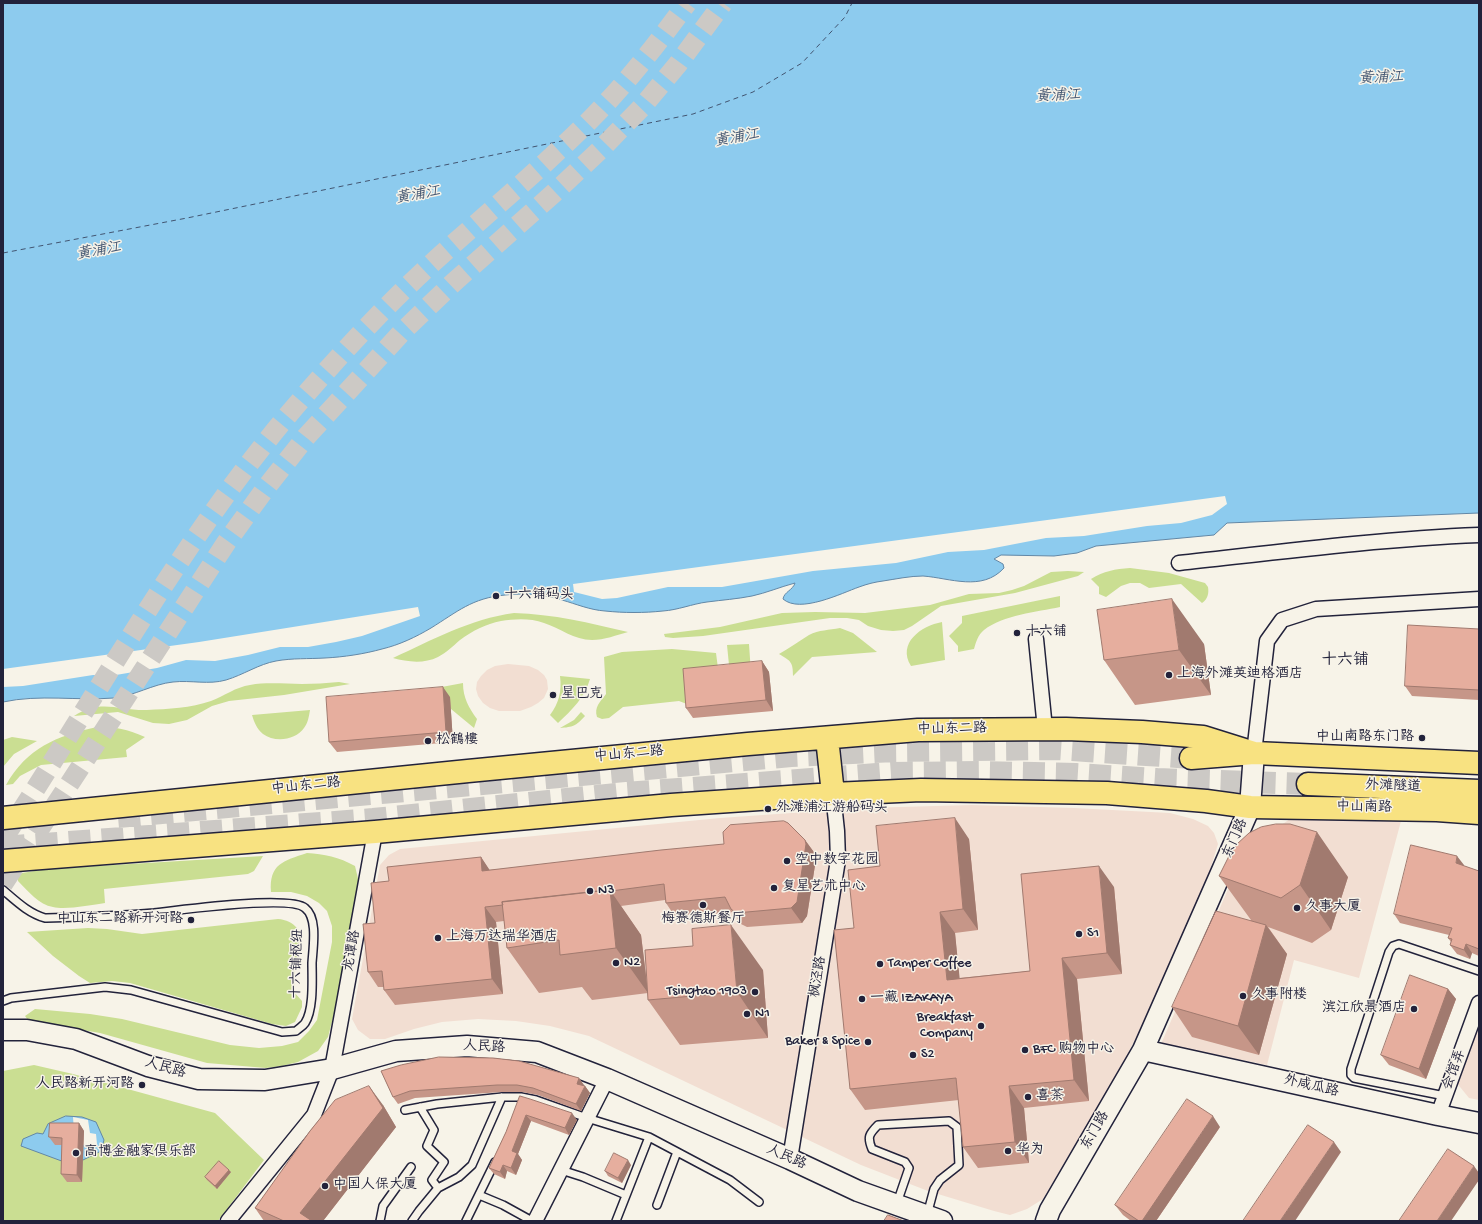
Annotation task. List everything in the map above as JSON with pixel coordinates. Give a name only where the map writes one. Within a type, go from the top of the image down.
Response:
[{"type":"main road","name":"中山东二路","points":[[3,818],[468,771],[918,730],[1045,729],[1142,732],[1203,737],[1254,753]]},
{"type":"main road","points":[[1142,732],[1179,748],[1224,756]]},
{"type":"main road","points":[[827,738],[833,794]]},
{"type":"main road","points":[[1191,758],[1254,753],[1479,763]]},
{"type":"main road","name":"外滩隧道","points":[[1308,784],[1479,791]]},
{"type":"main road","points":[[3,861],[375,832],[671,804],[921,790],[1092,792],[1250,806]]},
{"type":"main road","name":"中山南路","points":[[1250,806],[1437,810],[1479,813]]},
{"type":"street","points":[[1179,563],[1245,555],[1434,537],[1479,535]]},
{"type":"street","name":"东门路","points":[[1046,1221],[1050,1210],[1143,1050],[1250,806],[1254,753],[1267,641],[1282,620],[1316,609],[1479,599]]},
{"type":"street","points":[[1036,639],[1045,729]]},
{"type":"street","name":"枫泾路","points":[[790,1159],[838,860],[838,831],[833,794]]},
{"type":"street","name":"龙谭路","points":[[228,1221],[314,1114],[332,1069],[375,832]]},
{"type":"street","name":"会馆弄","points":[[1438,1115],[1479,1003]]},
{"type":"street","name":"人民路","points":[[3,1030],[27,1030],[76,1039],[148,1066],[200,1079],[265,1080],[332,1069],[396,1051],[467,1046],[537,1052],[607,1079],[790,1159],[858,1191],[896,1206],[934,1218]]},
{"type":"street","name":"外咸瓜路","points":[[1143,1050],[1479,1123]]},
{"type":"street","points":[[535,1221],[607,1079]]},
{"type":"lane","name":"十六铺枢纽","points":[[3,890],[29,911],[35,915],[45,918],[154,913],[192,908],[262,903],[292,903],[304,906],[310,912],[313,920],[311,999],[306,1022],[296,1031],[282,1032],[131,990],[115,988],[105,987],[11,998],[3,1001]]},
{"type":"lane","points":[[1445,1096],[1354,1078],[1351,1075],[1351,1069],[1389,952],[1393,946],[1398,944],[1479,971]]},
{"type":"lane","points":[[412,1221],[438,1188],[459,1177],[472,1165],[502,1097]]},
{"type":"lane","points":[[405,1110],[502,1097],[520,1100],[536,1100],[649,1137],[730,1180],[759,1202]]},
{"type":"lane","points":[[420,1107],[434,1130],[427,1146],[444,1162],[432,1180],[438,1188]]},
{"type":"lane","points":[[896,1206],[909,1168],[905,1162],[872,1149],[869,1141],[870,1133],[878,1125],[949,1121],[957,1127],[959,1165],[940,1180],[934,1190],[934,1218]]},
{"type":"lane","points":[[616,1221],[649,1137]]},
{"type":"lane","points":[[656,1205],[677,1152]]},
{"type":"lane","points":[[466,1221],[497,1157]]},
{"type":"lane","points":[[380,1221],[383,1206],[411,1167]]},
{"type":"lane","points":[[561,1170],[583,1177],[626,1195]]},
{"type":"lane","points":[[479,1195],[503,1205],[532,1221]]},
{"type":"shaded area","points":[[508,664],[529,666],[538,670],[544,675],[547,680],[548,689],[544,698],[531,707],[520,711],[499,711],[490,708],[483,703],[478,696],[476,689],[477,682],[487,670],[495,666]]},
{"type":"shaded area","points":[[972,805],[1170,813],[1193,819],[1208,826],[1214,833],[1218,844],[1205,886],[1151,1009],[1116,1076],[1043,1199],[1027,1209],[1010,1215],[928,1191],[861,1165],[589,1036],[550,1026],[516,1021],[478,1019],[442,1022],[414,1029],[385,1039],[370,1039],[358,1030],[352,1019],[380,865],[389,855],[400,849],[720,818],[863,808]]},
{"type":"shaded area","points":[[1290,819],[1401,821],[1359,978],[1294,960],[1267,1065],[1161,1044],[1245,850]]},
{"type":"shaded area","points":[[1479,1019],[1479,1100],[1469,1098],[1456,1082]]},
{"type":"green space","points":[[1130,568],[1169,573],[1205,583],[1208,587],[1208,596],[1202,603],[1181,584],[1149,588],[1140,583],[1130,583],[1121,586],[1106,597],[1099,594],[1099,587],[1091,579],[1110,571]]},
{"type":"green space","points":[[1051,572],[1084,572],[1078,576],[1015,593],[941,606],[904,630],[881,630],[868,626],[859,620],[830,618],[703,636],[673,638],[665,637],[664,634],[720,627],[782,613],[865,613],[930,605],[969,594],[999,593],[1012,590],[1024,586]]},
{"type":"green space","points":[[1060,596],[1060,607],[1010,617],[992,625],[980,634],[974,649],[958,652],[958,646],[949,636],[962,623],[962,616]]},
{"type":"green space","points":[[514,613],[557,617],[628,632],[592,640],[573,636],[539,621],[522,619],[506,620],[490,624],[474,631],[460,640],[444,654],[433,659],[416,662],[393,658],[437,637],[467,625]]},
{"type":"green space","points":[[942,622],[945,660],[911,666],[907,658],[907,650],[913,637],[926,627]]},
{"type":"green space","points":[[840,628],[853,633],[877,652],[812,657],[793,676],[792,665],[786,658],[779,654],[813,633]]},
{"type":"green space","points":[[749,644],[751,673],[730,675],[727,645]]},
{"type":"green space","points":[[672,649],[716,653],[719,676],[692,706],[679,701],[623,707],[609,718],[602,719],[597,717],[597,707],[606,694],[604,657],[622,652]]},
{"type":"green space","points":[[560,676],[590,679],[585,692],[573,708],[558,723],[550,715],[556,706],[559,697],[561,687]]},
{"type":"green space","points":[[339,682],[350,684],[284,695],[229,701],[212,706],[187,720],[169,724],[153,723],[118,712],[74,716],[83,711],[101,706],[137,710],[187,707],[211,701],[245,686],[256,684],[307,684]]},
{"type":"green space","points":[[463,683],[467,702],[477,719],[474,728],[451,709],[431,689]]},
{"type":"green space","points":[[310,710],[304,728],[291,738],[285,739],[273,739],[263,734],[256,725],[252,715]]},
{"type":"green space","points":[[581,712],[585,716],[577,724],[560,728],[574,720]]},
{"type":"green space","points":[[97,727],[121,729],[145,737],[126,750],[127,757],[41,765],[20,776],[13,784],[6,785],[14,772],[33,753],[68,735]]},
{"type":"green space","points":[[12,737],[37,741],[14,754],[3,767],[3,740]]},
{"type":"green space","points":[[307,853],[331,856],[355,866],[360,887],[337,1002],[328,1037],[318,1051],[298,1062],[266,1068],[207,1063],[100,1033],[48,1024],[32,1025],[25,1016],[35,1009],[90,1014],[122,1019],[230,1045],[259,1048],[282,1046],[298,1042],[317,1020],[332,942],[332,926],[327,911],[319,903],[307,896],[291,892],[271,892],[271,883],[272,875],[279,865],[285,861]]},
{"type":"green space","points":[[263,856],[254,871],[248,874],[104,889],[105,903],[79,907],[58,908],[43,904],[18,881],[18,877],[22,873],[47,869]]},
{"type":"green space","points":[[278,919],[289,922],[297,928],[300,932],[302,943],[295,969],[294,992],[302,1001],[302,1007],[295,1022],[286,1026],[272,1024],[130,983],[112,981],[90,983],[53,956],[27,932],[88,928],[142,934]]},
{"type":"green space","points":[[34,1065],[73,1074],[215,1113],[264,1160],[218,1221],[3,1221],[3,1071]]},
{"type":"water","name":"黄浦江","points":[[3,3],[1479,3],[1479,513],[1227,523],[1214,535],[1096,546],[1077,553],[1054,556],[1001,555],[994,559],[1003,564],[1004,568],[986,580],[976,582],[955,581],[923,576],[908,577],[871,583],[821,601],[800,604],[790,603],[783,599],[795,583],[752,596],[649,612],[612,612],[588,608],[548,596],[526,594],[505,595],[483,599],[465,607],[413,638],[395,645],[354,655],[276,661],[226,680],[213,682],[166,683],[129,695],[114,698],[30,698],[3,702]]},
{"type":"water","points":[[66,1116],[82,1117],[96,1122],[104,1140],[101,1151],[83,1160],[67,1163],[21,1146],[23,1139],[37,1133],[43,1134],[48,1124]]},
{"type":"pier","points":[[1225,496],[1227,504],[1212,515],[1181,523],[1147,526],[1084,536],[1046,538],[984,550],[948,552],[896,563],[813,571],[722,587],[668,587],[617,598],[602,599],[574,592],[573,584]]},
{"type":"pier","points":[[418,607],[420,616],[362,636],[336,642],[308,647],[280,647],[215,661],[186,660],[157,668],[110,676],[93,675],[23,686],[3,687],[3,669],[199,642]]},
{"type":"pier","points":[[73,1117],[88,1120],[90,1133],[96,1134],[97,1144],[68,1146],[74,1131]]},
{"type":"building","points":[[1172,599],[1179,650],[1104,660],[1097,610]]},
{"type":"building","points":[[1408,625],[1479,629],[1479,690],[1405,686]]},
{"type":"building","points":[[762,661],[766,700],[686,708],[683,669]]},
{"type":"building","points":[[443,687],[446,732],[329,742],[326,697]]},
{"type":"building","points":[[955,818],[963,909],[940,912],[947,980],[1030,971],[1021,874],[1099,866],[1107,953],[1062,958],[1074,1080],[1009,1086],[1015,1142],[963,1147],[956,1078],[850,1089],[834,930],[854,928],[848,870],[880,866],[876,826]]},
{"type":"building","points":[[784,821],[788,823],[805,840],[806,844],[797,902],[791,908],[736,913],[731,909],[725,897],[666,903],[664,884],[502,902],[503,905],[485,907],[492,979],[384,990],[382,971],[368,972],[363,924],[375,923],[371,883],[389,881],[387,867],[481,857],[482,871],[724,844],[723,832],[730,825]]},
{"type":"building","points":[[1276,824],[1290,824],[1317,832],[1300,885],[1281,898],[1219,876],[1231,852],[1249,833],[1261,827]]},
{"type":"building","points":[[1411,845],[1457,856],[1456,863],[1479,871],[1479,949],[1466,944],[1464,950],[1450,945],[1452,939],[1448,938],[1452,928],[1394,914]]},
{"type":"building","points":[[610,890],[616,948],[560,955],[559,940],[507,948],[502,902]]},
{"type":"building","points":[[1216,911],[1266,925],[1238,1026],[1172,1007]]},
{"type":"building","points":[[731,925],[737,992],[648,1000],[645,950],[693,946],[692,929]]},
{"type":"building","points":[[1410,975],[1448,989],[1419,1069],[1381,1055]]},
{"type":"building","points":[[439,1057],[493,1058],[519,1061],[579,1078],[577,1084],[585,1086],[576,1104],[533,1088],[517,1085],[410,1091],[393,1097],[381,1071]]},
{"type":"building","points":[[369,1086],[383,1108],[300,1213],[312,1221],[284,1221],[255,1208],[310,1131],[335,1100]]},
{"type":"building","points":[[520,1096],[572,1113],[565,1128],[526,1115],[512,1151],[517,1153],[511,1168],[503,1165],[500,1172],[489,1168],[506,1132]]},
{"type":"building","points":[[1187,1099],[1213,1116],[1142,1221],[1139,1221],[1115,1205]]},
{"type":"building","points":[[50,1123],[79,1123],[77,1175],[61,1174],[62,1138],[49,1137]]},
{"type":"building","points":[[1308,1125],[1334,1142],[1280,1221],[1243,1221]]},
{"type":"building","points":[[1448,1149],[1474,1166],[1437,1221],[1399,1221]]},
{"type":"building","points":[[614,1153],[628,1160],[618,1178],[605,1171]]},
{"type":"building","points":[[219,1161],[229,1170],[215,1186],[205,1177]]},
{"type":"building","points":[[888,1215],[904,1221],[884,1221]]},
{"type":"ferry route","points":[[3,253],[187,218],[693,114],[753,92],[802,63],[845,17],[852,3]]},
{"type":"tunnel","points":[[3,839],[144,615],[218,505],[258,452],[300,401],[385,308],[421,273],[516,189],[590,120],[641,63],[687,3]]},
{"type":"tunnel","points":[[3,884],[226,543],[265,489],[306,437],[402,332],[453,283],[600,150],[642,107],[678,64],[723,3]]},
{"type":"tunnel","points":[[118,817],[791,756],[895,751],[1058,749],[1191,758]]},
{"type":"tunnel","points":[[3,847],[373,819],[625,793],[891,773],[982,772],[1076,774],[1157,779],[1308,784]]},
{"type":"place","name":"十六铺码头","points":[[496,596]]},
{"type":"place","name":"十六铺","points":[[1017,633]]},
{"type":"place","name":"上海外滩英迪格酒店","points":[[1169,675]]},
{"type":"place","name":"星巴克","points":[[553,695]]},
{"type":"place","name":"中山南路东门路","points":[[1422,738]]},
{"type":"place","name":"松鶴樓","points":[[428,741]]},
{"type":"place","name":"外滩浦江游船码头","points":[[768,809]]},
{"type":"place","name":"空中数字花园","points":[[787,861]]},
{"type":"place","name":"复星艺术中心","points":[[774,888]]},
{"type":"place","name":"N3","points":[[590,891]]},
{"type":"place","name":"梅赛德斯餐厅","points":[[703,905]]},
{"type":"place","name":"久事大厦","points":[[1297,908]]},
{"type":"place","name":"中山东二路新开河路","points":[[191,920]]},
{"type":"place","name":"S1","points":[[1079,934]]},
{"type":"place","name":"上海万达瑞华酒店","points":[[438,938]]},
{"type":"place","name":"N2","points":[[616,963]]},
{"type":"place","name":"Tamper Coffee","points":[[880,964]]},
{"type":"place","name":"Tsingtao 1903","points":[[755,992]]},
{"type":"place","name":"久事附楼","points":[[1243,996]]},
{"type":"place","name":"一藏 IZAKAYA","points":[[862,999]]},
{"type":"place","name":"滨江欣景酒店","points":[[1414,1009]]},
{"type":"place","name":"N1","points":[[747,1014]]},
{"type":"place","name":"Breakfast Company","points":[[981,1026]]},
{"type":"place","name":"Baker & Spice","points":[[868,1042]]},
{"type":"place","name":"BFC 购物中心","points":[[1025,1050]]},
{"type":"place","name":"S2","points":[[913,1055]]},
{"type":"place","name":"人民路新开河路","points":[[142,1085]]},
{"type":"place","name":"喜茶","points":[[1028,1097]]},
{"type":"place","name":"华为","points":[[1008,1151]]},
{"type":"place","name":"高博金融家俱乐部","points":[[76,1153]]},
{"type":"place","name":"中国人保大厦","points":[[325,1186]]},
{"type":"district","name":"十六铺","points":[[1345,662]]}]
